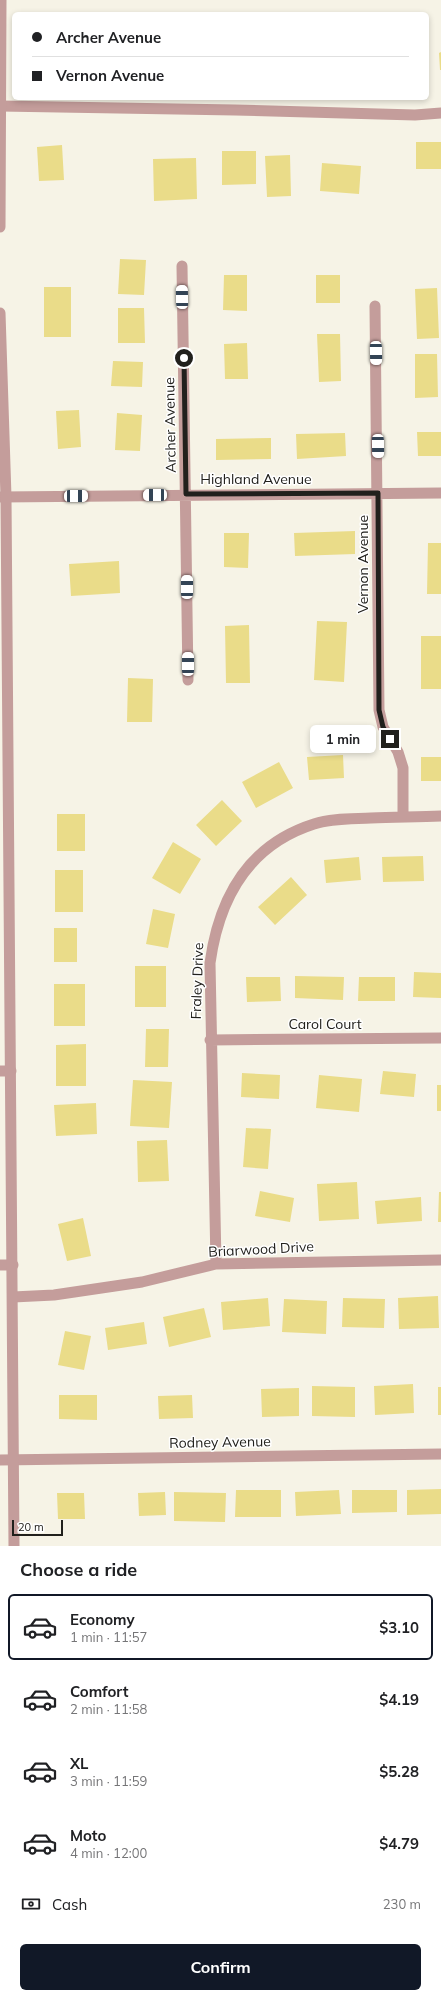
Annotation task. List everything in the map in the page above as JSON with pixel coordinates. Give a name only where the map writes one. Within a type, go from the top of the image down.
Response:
[{"type":"street","points":[[0,226],[1,0]]},
{"type":"street","points":[[1,106],[415,114],[441,113]]},
{"type":"street","name":"Archer Avenue","points":[[182,266],[188,680]]},
{"type":"street","name":"Vernon Avenue","points":[[375,306],[379,710],[383,727],[398,752],[403,768],[403,817]]},
{"type":"street","points":[[0,313],[3,497],[5,1071],[13,1265],[12,1460],[14,1546]]},
{"type":"street","name":"Highland Avenue","points":[[3,497],[186,494],[441,493]]},
{"type":"street","name":"Fraley Drive","points":[[216,1264],[210,1040],[210,963],[214,934],[221,912],[230,893],[256,857],[285,836],[315,824],[342,819],[441,816]]},
{"type":"street","name":"Carol Court","points":[[210,1040],[441,1038]]},
{"type":"street","name":"Briarwood Drive","points":[[13,1297],[54,1295],[142,1282],[216,1264],[441,1260]]},
{"type":"street","points":[[0,1265],[13,1265]]},
{"type":"street","name":"Rodney Avenue","points":[[0,1460],[441,1454]]},
{"type":"building","points":[[441,52],[441,70],[440,70],[439,53]]},
{"type":"building","points":[[416,142],[441,142],[441,169],[416,169]]},
{"type":"building","points":[[62,145],[64,180],[39,181],[37,147]]},
{"type":"building","points":[[222,151],[256,151],[256,184],[222,185]]},
{"type":"building","points":[[290,155],[291,196],[267,197],[265,156]]},
{"type":"building","points":[[196,158],[197,199],[154,201],[153,159]]},
{"type":"building","points":[[322,163],[361,166],[359,194],[320,191]]},
{"type":"building","points":[[120,259],[146,260],[144,295],[118,294]]},
{"type":"building","points":[[224,275],[247,275],[247,311],[223,310]]},
{"type":"building","points":[[316,275],[340,275],[340,303],[316,303]]},
{"type":"building","points":[[44,287],[71,287],[71,337],[44,337]]},
{"type":"building","points":[[437,288],[439,338],[417,339],[415,289]]},
{"type":"building","points":[[118,308],[144,308],[145,343],[118,343]]},
{"type":"building","points":[[317,334],[340,334],[341,381],[319,382]]},
{"type":"building","points":[[247,343],[248,379],[225,379],[224,344]]},
{"type":"building","points":[[415,354],[437,354],[438,397],[415,398]]},
{"type":"building","points":[[113,361],[143,362],[142,387],[111,386]]},
{"type":"building","points":[[79,410],[81,447],[58,449],[56,411]]},
{"type":"building","points":[[117,413],[142,415],[140,451],[115,450]]},
{"type":"building","points":[[417,432],[441,432],[441,456],[418,456]]},
{"type":"building","points":[[345,433],[346,456],[297,459],[296,434]]},
{"type":"building","points":[[271,438],[271,459],[216,460],[216,439]]},
{"type":"building","points":[[355,531],[355,554],[295,556],[294,533]]},
{"type":"building","points":[[224,533],[249,533],[248,568],[224,567]]},
{"type":"building","points":[[428,543],[441,543],[441,594],[427,594]]},
{"type":"building","points":[[119,561],[120,593],[71,596],[69,564]]},
{"type":"building","points":[[317,621],[347,622],[344,682],[314,680]]},
{"type":"building","points":[[249,625],[250,683],[226,683],[225,626]]},
{"type":"building","points":[[421,636],[441,636],[441,689],[421,689]]},
{"type":"building","points":[[128,678],[153,679],[152,722],[127,722]]},
{"type":"building","points":[[343,755],[344,778],[309,780],[307,757]]},
{"type":"building","points":[[421,757],[441,757],[441,781],[421,781]]},
{"type":"building","points":[[279,762],[293,788],[256,808],[242,782]]},
{"type":"building","points":[[222,800],[242,821],[216,846],[196,825]]},
{"type":"building","points":[[57,814],[85,814],[85,851],[57,851]]},
{"type":"building","points":[[173,842],[201,859],[180,894],[152,878]]},
{"type":"building","points":[[423,856],[424,881],[383,882],[382,857]]},
{"type":"building","points":[[359,857],[361,880],[326,883],[324,860]]},
{"type":"building","points":[[55,870],[83,870],[83,912],[55,912]]},
{"type":"building","points":[[291,877],[307,895],[275,925],[258,907]]},
{"type":"building","points":[[153,909],[175,914],[168,948],[146,944]]},
{"type":"building","points":[[54,928],[77,928],[77,962],[54,962]]},
{"type":"building","points":[[135,966],[166,966],[166,1007],[135,1007]]},
{"type":"building","points":[[414,972],[441,973],[441,998],[413,997]]},
{"type":"building","points":[[295,976],[344,977],[343,1000],[295,998]]},
{"type":"building","points":[[246,977],[280,977],[281,1001],[247,1002]]},
{"type":"building","points":[[359,977],[395,977],[395,1001],[358,1001]]},
{"type":"building","points":[[54,984],[85,984],[85,1026],[54,1026]]},
{"type":"building","points":[[146,1029],[169,1029],[168,1067],[145,1067]]},
{"type":"building","points":[[86,1044],[86,1086],[56,1086],[56,1045]]},
{"type":"building","points":[[383,1071],[416,1074],[414,1097],[380,1094]]},
{"type":"building","points":[[242,1073],[280,1075],[279,1099],[241,1097]]},
{"type":"building","points":[[319,1075],[362,1079],[359,1112],[316,1108]]},
{"type":"building","points":[[133,1080],[172,1082],[169,1128],[130,1126]]},
{"type":"building","points":[[437,1085],[441,1085],[441,1111],[437,1111]]},
{"type":"building","points":[[96,1103],[97,1134],[56,1136],[54,1105]]},
{"type":"building","points":[[246,1128],[271,1129],[268,1169],[243,1167]]},
{"type":"building","points":[[167,1140],[169,1181],[138,1182],[137,1141]]},
{"type":"building","points":[[357,1182],[359,1219],[319,1221],[317,1184]]},
{"type":"building","points":[[260,1191],[294,1198],[290,1222],[255,1216]]},
{"type":"building","points":[[439,1192],[441,1192],[441,1222],[438,1222]]},
{"type":"building","points":[[421,1197],[422,1221],[377,1224],[375,1201]]},
{"type":"building","points":[[83,1218],[91,1256],[67,1261],[58,1224]]},
{"type":"building","points":[[438,1296],[439,1328],[399,1329],[398,1298]]},
{"type":"building","points":[[268,1298],[270,1326],[223,1330],[221,1302]]},
{"type":"building","points":[[343,1298],[385,1299],[384,1328],[342,1327]]},
{"type":"building","points":[[284,1299],[327,1301],[326,1334],[282,1332]]},
{"type":"building","points":[[204,1308],[211,1337],[169,1347],[163,1317]]},
{"type":"building","points":[[144,1322],[147,1344],[108,1350],[105,1328]]},
{"type":"building","points":[[65,1331],[91,1336],[84,1370],[58,1365]]},
{"type":"building","points":[[413,1384],[414,1413],[375,1415],[374,1386]]},
{"type":"building","points":[[312,1386],[355,1387],[355,1417],[312,1416]]},
{"type":"building","points":[[438,1387],[441,1387],[441,1415],[438,1415]]},
{"type":"building","points":[[299,1388],[299,1416],[262,1417],[261,1389]]},
{"type":"building","points":[[59,1395],[97,1395],[97,1420],[59,1419]]},
{"type":"building","points":[[192,1395],[193,1418],[159,1419],[158,1396]]},
{"type":"building","points":[[441,1489],[441,1514],[407,1515],[407,1490]]},
{"type":"building","points":[[236,1490],[281,1490],[281,1517],[235,1517]]},
{"type":"building","points":[[339,1490],[341,1514],[296,1516],[295,1492]]},
{"type":"building","points":[[352,1490],[397,1490],[397,1512],[352,1513]]},
{"type":"building","points":[[165,1492],[166,1515],[139,1516],[138,1493]]},
{"type":"building","points":[[174,1492],[226,1493],[225,1522],[174,1521]]},
{"type":"building","points":[[57,1493],[84,1493],[85,1519],[58,1519]]},
{"type":"route","points":[[184,358],[186,494],[378,493],[379,710],[383,727],[390,739]]}]
